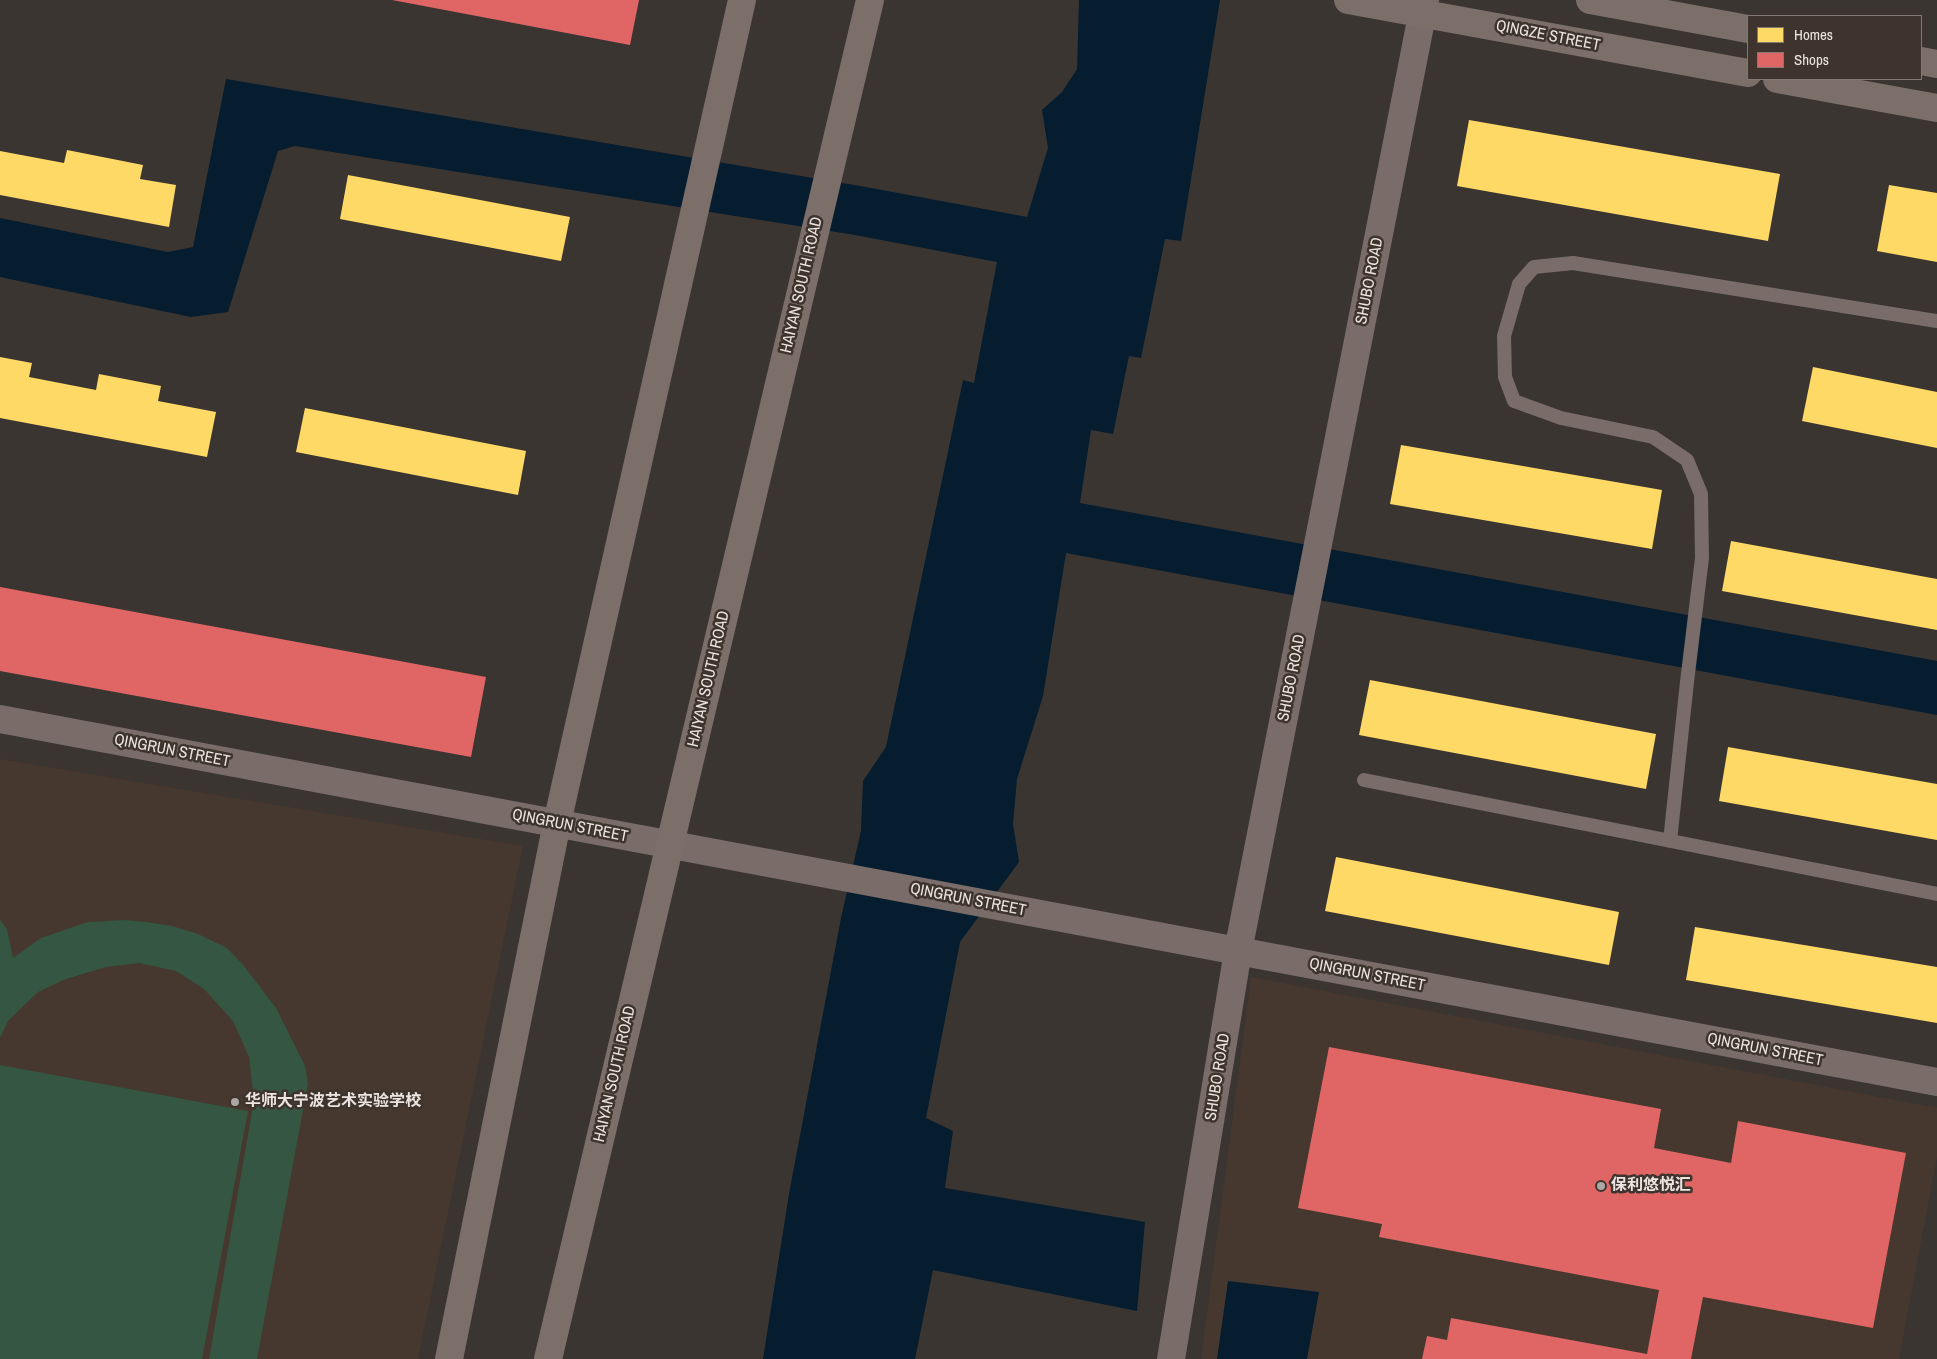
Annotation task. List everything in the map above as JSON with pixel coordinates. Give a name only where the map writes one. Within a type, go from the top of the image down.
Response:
[{"type":"main road","points":[[449,1359],[557,823],[742,0]]},
{"type":"main road","name":"HAIYAN SOUTH ROAD","points":[[548,1359],[870,0]]},
{"type":"main road","name":"QINGZE STREET","points":[[1348,0],[1424,6],[1747,73]]},
{"type":"main road","points":[[1590,0],[1747,29]]},
{"type":"main road","points":[[1922,61],[1937,64]]},
{"type":"main road","points":[[1783,80],[1937,108]]},
{"type":"street","name":"SHUBO ROAD","points":[[1171,1359],[1238,951],[1424,6]]},
{"type":"street","name":"QINGRUN STREET","points":[[0,719],[1937,1082]]},
{"type":"lane","points":[[1670,841],[1702,558],[1701,494],[1687,460],[1653,437],[1561,418],[1514,401],[1504,377],[1504,336],[1519,284],[1534,267],[1573,263],[1937,321]]},
{"type":"lane","points":[[1364,780],[1937,894]]},
{"type":"shaded area","name":"华师大宁波艺术实验学校","points":[[0,759],[523,846],[418,1359],[0,1359]]},
{"type":"shaded area","points":[[1251,977],[1937,1108],[1937,1157],[1899,1359],[1201,1359]]},
{"type":"green space","points":[[0,920],[7,929],[13,958],[41,938],[88,922],[125,920],[146,922],[172,926],[198,934],[227,948],[244,966],[276,1008],[305,1066],[308,1083],[257,1359],[209,1359],[254,1100],[249,1057],[233,1021],[204,989],[176,971],[139,963],[106,967],[66,979],[38,992],[8,1021],[0,1038]]},
{"type":"green space","points":[[0,1065],[248,1111],[202,1359],[0,1359]]},
{"type":"water","points":[[1079,0],[1220,0],[1181,241],[1165,239],[1141,358],[1129,356],[1113,434],[1091,430],[1080,503],[1937,661],[1937,715],[1066,553],[1043,696],[1017,779],[1013,824],[1019,862],[960,942],[926,1118],[953,1131],[945,1188],[1145,1222],[1137,1311],[933,1270],[915,1359],[763,1359],[789,1194],[841,918],[861,831],[863,781],[886,747],[963,380],[974,383],[997,262],[855,235],[295,146],[278,151],[228,312],[191,317],[0,277],[0,218],[168,252],[193,247],[226,79],[866,187],[1027,217],[1048,148],[1042,110],[1062,92],[1077,69]]},
{"type":"water","points":[[1228,1281],[1319,1292],[1307,1359],[1217,1359]]},
{"type":"building: Homes","points":[[497,0],[602,0],[598,19]]},
{"type":"building: Homes","points":[[1469,120],[1780,174],[1768,241],[1457,186]]},
{"type":"building: Homes","points":[[67,150],[143,165],[140,179],[176,185],[169,227],[0,195],[0,151],[64,163]]},
{"type":"building: Homes","points":[[348,175],[570,217],[561,261],[340,219]]},
{"type":"building: Homes","points":[[1889,185],[1937,193],[1937,262],[1877,251]]},
{"type":"building: Homes","points":[[0,357],[32,363],[29,377],[96,390],[99,374],[161,386],[158,401],[216,412],[207,457],[0,418]]},
{"type":"building: Homes","points":[[1813,367],[1937,392],[1937,448],[1802,421]]},
{"type":"building: Homes","points":[[305,408],[526,451],[518,495],[296,452]]},
{"type":"building: Homes","points":[[1401,445],[1662,490],[1652,549],[1390,504]]},
{"type":"building: Homes","points":[[1731,541],[1937,579],[1937,630],[1722,591]]},
{"type":"building: Homes","points":[[0,602],[168,633],[158,684],[0,654]]},
{"type":"building: Homes","points":[[253,651],[472,693],[463,739],[244,698]]},
{"type":"building: Homes","points":[[1370,680],[1656,734],[1646,789],[1359,735]]},
{"type":"building: Homes","points":[[1728,747],[1937,784],[1937,840],[1719,801]]},
{"type":"building: Homes","points":[[1336,857],[1619,912],[1609,965],[1325,911]]},
{"type":"building: Homes","points":[[1695,927],[1937,967],[1937,1023],[1686,980]]},
{"type":"building: Shops","points":[[392,0],[639,0],[630,45]]},
{"type":"building: Shops","points":[[0,587],[486,677],[471,757],[0,671]]},
{"type":"building: Shops","name":"保利悠悦汇","points":[[1329,1047],[1661,1109],[1654,1148],[1731,1163],[1738,1121],[1906,1153],[1873,1328],[1703,1297],[1691,1359],[1422,1359],[1427,1336],[1447,1340],[1451,1318],[1647,1354],[1659,1290],[1379,1237],[1382,1224],[1298,1208]]},
{"type":"place","name":"华师大宁波艺术实验学校","points":[[235,1102]]},
{"type":"place","name":"保利悠悦汇","points":[[1601,1186]]}]
